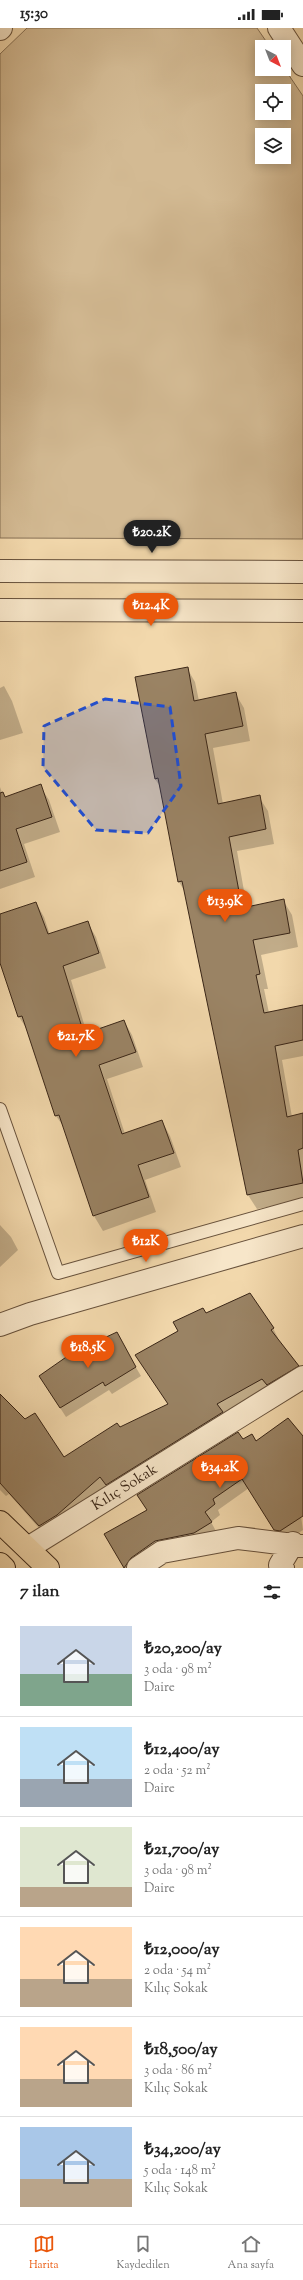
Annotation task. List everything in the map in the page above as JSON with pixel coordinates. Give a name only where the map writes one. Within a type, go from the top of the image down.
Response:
[{"type":"main road","points":[[0,1522],[48,1568]]},
{"type":"main road","points":[[0,1564],[4,1568]]},
{"type":"street","points":[[279,28],[303,65]]},
{"type":"street","points":[[0,571],[303,572]]},
{"type":"street","points":[[0,610],[303,611]]},
{"type":"street","points":[[0,1325],[30,1314],[303,1236]]},
{"type":"street","name":"Kılıç Sokak","points":[[28,1548],[303,1377]]},
{"type":"street","points":[[138,1568],[162,1552],[238,1538],[298,1545]]},
{"type":"street","points":[[283,1568],[280,1565],[298,1545]]},
{"type":"lane","points":[[0,1109],[58,1274],[303,1204]]},
{"type":"highlighted area","points":[[105,699],[170,707],[181,786],[148,833],[96,830],[43,767],[44,726]]},
{"type":"shaded area","points":[[27,28],[257,28],[265,40],[255,40],[255,76],[289,76],[303,96],[303,539],[0,538],[0,54]]},
{"type":"building","points":[[188,667],[194,701],[236,692],[243,726],[205,734],[218,804],[260,795],[266,829],[229,837],[242,908],[284,899],[290,933],[253,940],[260,974],[256,975],[264,1013],[303,1005],[303,1040],[275,1046],[287,1117],[303,1113],[303,1148],[298,1150],[303,1183],[247,1195],[182,881],[178,882],[158,778],[155,779],[135,677]]},
{"type":"building","points":[[41,784],[52,817],[16,829],[27,862],[0,871],[0,793],[3,792],[5,797]]},
{"type":"building","points":[[36,902],[48,934],[88,921],[99,953],[63,966],[84,1034],[124,1020],[136,1052],[99,1065],[122,1134],[162,1120],[174,1153],[138,1165],[149,1197],[93,1216],[59,1115],[55,1116],[22,1016],[18,1017],[0,963],[0,914]]},
{"type":"building","points":[[250,1293],[274,1328],[271,1330],[299,1366],[267,1385],[262,1379],[217,1404],[223,1412],[106,1485],[100,1477],[57,1515],[39,1526],[0,1483],[0,1394],[25,1419],[35,1413],[64,1457],[117,1423],[120,1427],[168,1404],[135,1355],[178,1331],[173,1322],[203,1308],[206,1313]]},
{"type":"building","points":[[117,1332],[136,1367],[105,1386],[103,1382],[60,1408],[39,1376],[72,1353]]},
{"type":"building","points":[[288,1418],[303,1436],[303,1516],[280,1531],[274,1530],[242,1479],[213,1499],[215,1504],[205,1512],[212,1522],[194,1533],[155,1541],[131,1558],[124,1568],[104,1534],[147,1510],[137,1495],[238,1432],[243,1439],[252,1434],[256,1441]]}]
